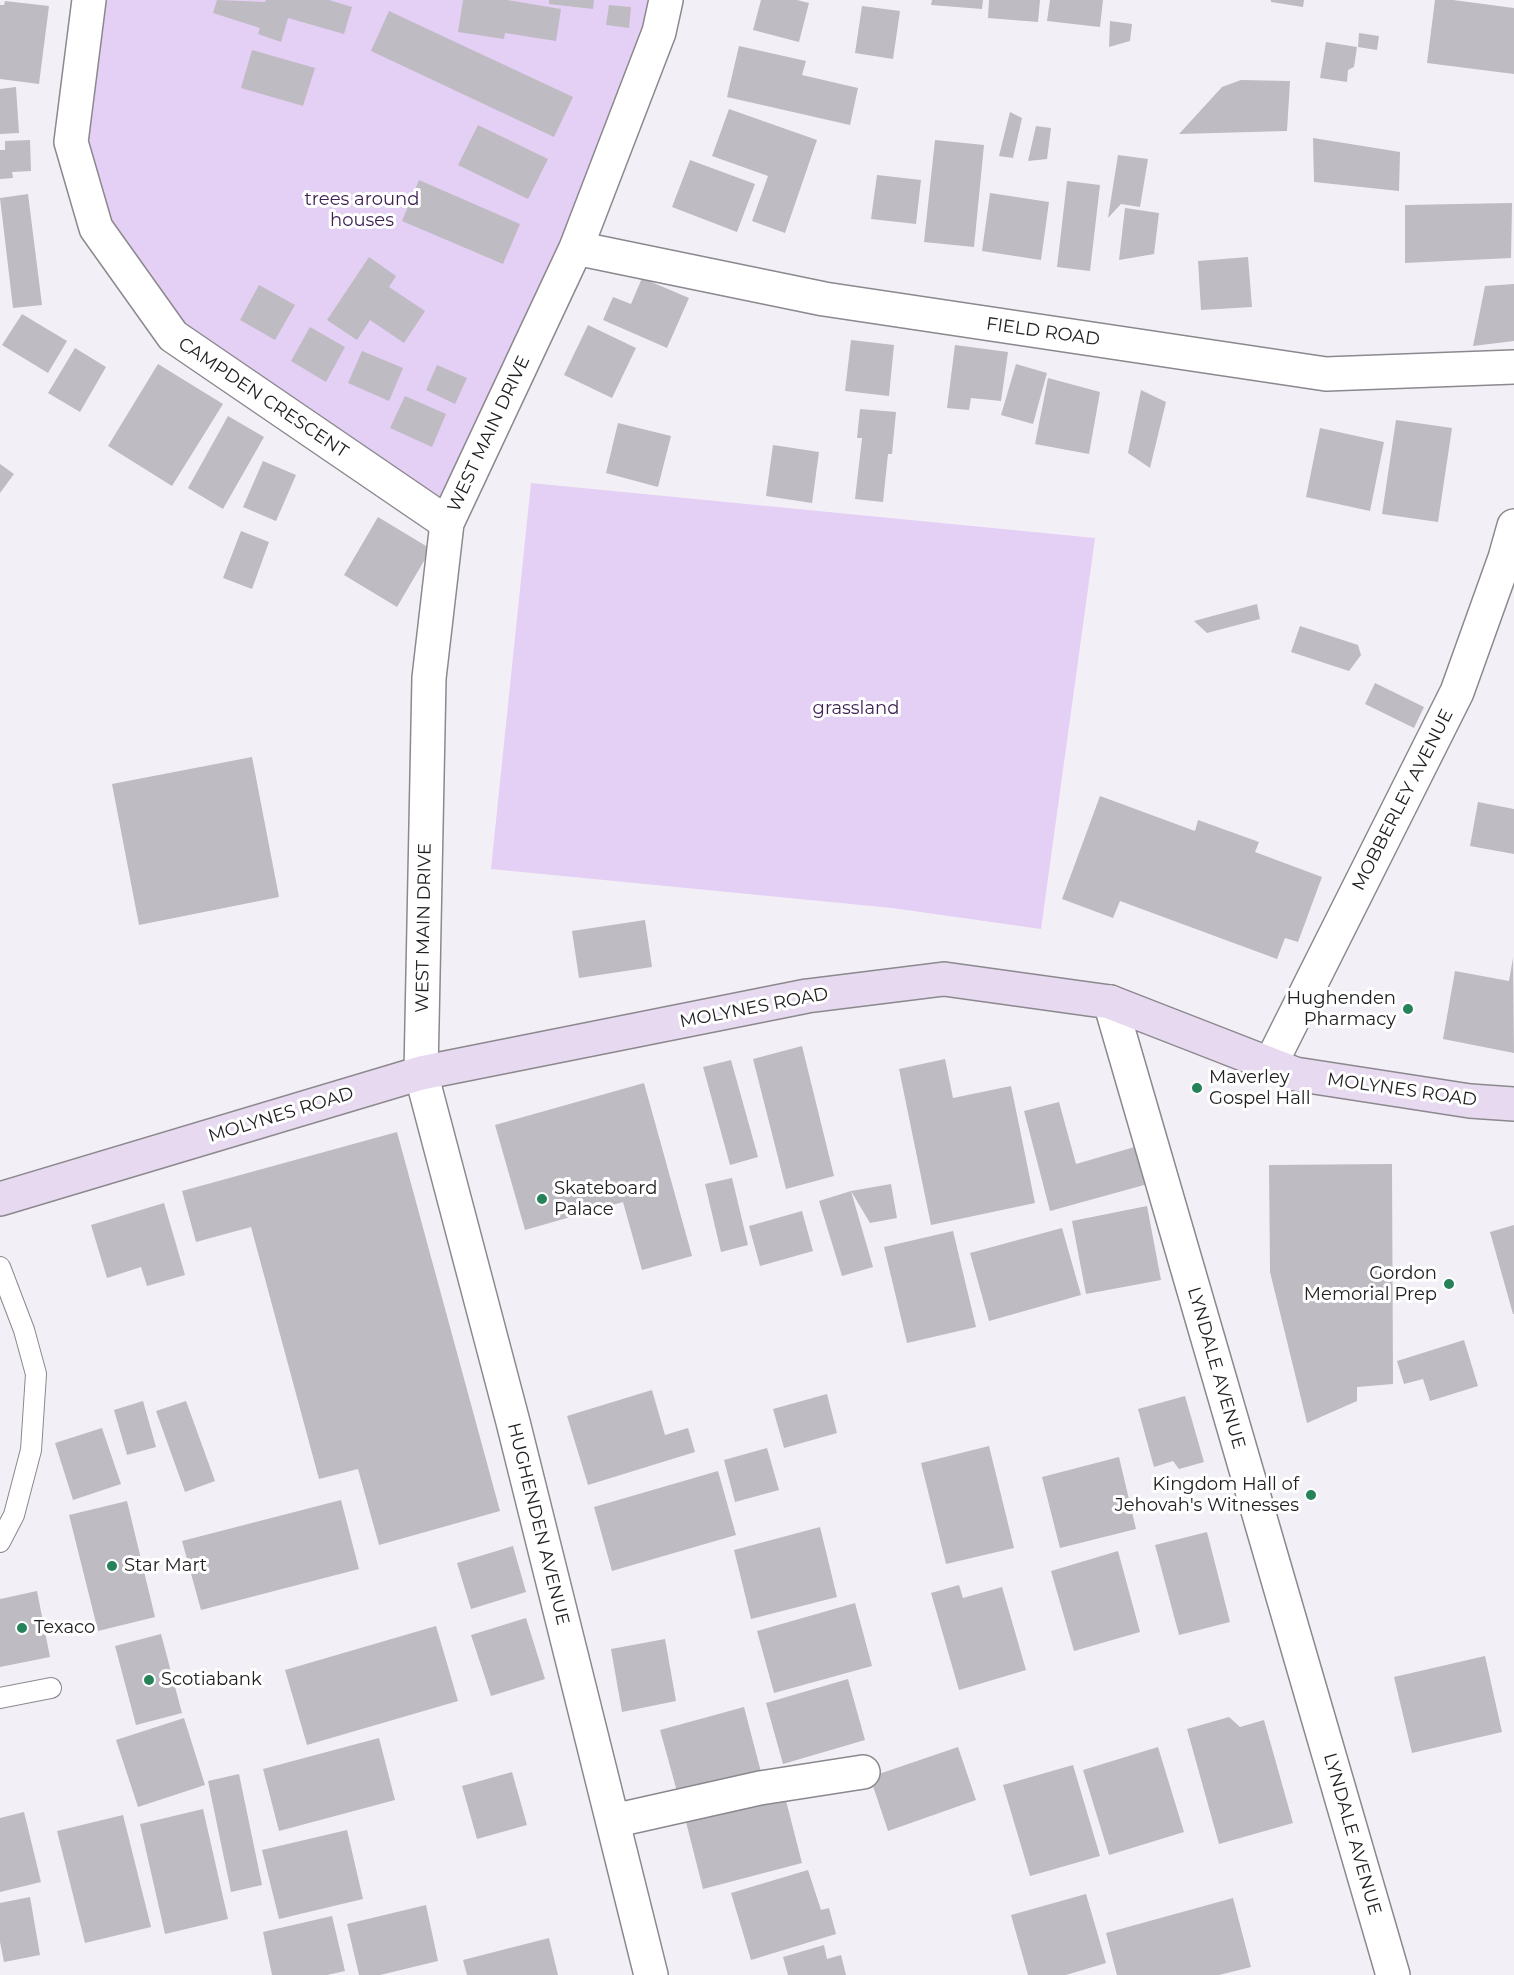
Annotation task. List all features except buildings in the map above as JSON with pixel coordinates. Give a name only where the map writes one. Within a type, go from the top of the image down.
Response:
[{"type":"main road","name":"MOLYNES ROAD","points":[[0,1198],[421,1073],[807,996],[944,979],[1110,1002],[1295,1074],[1470,1101],[1514,1104]]},
{"type":"street","name":"CAMPDEN CRESCENT","points":[[89,0],[71,142],[96,228],[173,336],[447,523]]},
{"type":"street","name":"WEST MAIN DRIVE","points":[[421,1073],[429,678],[447,523],[576,248],[658,32],[666,0]]},
{"type":"street","name":"FIELD ROAD","points":[[576,248],[824,299],[1326,374],[1514,367]]},
{"type":"street","name":"MOBBERLEY AVENUE","points":[[1270,1065],[1457,692],[1505,558],[1514,526]]},
{"type":"street","name":"LYNDALE AVENUE","points":[[1110,1002],[1393,1975]]},
{"type":"street","name":"HUGHENDEN AVENUE","points":[[421,1073],[513,1422],[651,1975]]},
{"type":"street","points":[[613,1821],[760,1788],[863,1772]]},
{"type":"lane","points":[[0,1267],[24,1330],[36,1374],[31,1450],[14,1515],[0,1542]]},
{"type":"lane","points":[[0,1698],[51,1688]]},
{"type":"green space","name":"trees around houses","points":[[89,0],[665,0],[447,523],[173,336],[96,228],[71,142]]},
{"type":"green space","name":"grassland","points":[[531,483],[1095,538],[1041,929],[892,908],[491,869]]},
{"type":"place","name":"Hughenden Pharmacy","points":[[1408,1009]]},
{"type":"place","name":"Maverley Gospel Hall","points":[[1197,1088]]},
{"type":"place","name":"Skateboard Palace","points":[[542,1199]]},
{"type":"place","name":"Gordon Memorial Prep","points":[[1449,1284]]},
{"type":"place","name":"Kingdom Hall of Jehovah's Witnesses","points":[[1311,1495]]},
{"type":"place","name":"Star Mart","points":[[112,1566]]},
{"type":"place","name":"Texaco","points":[[22,1628]]},
{"type":"place","name":"Scotiabank","points":[[149,1680]]}]
